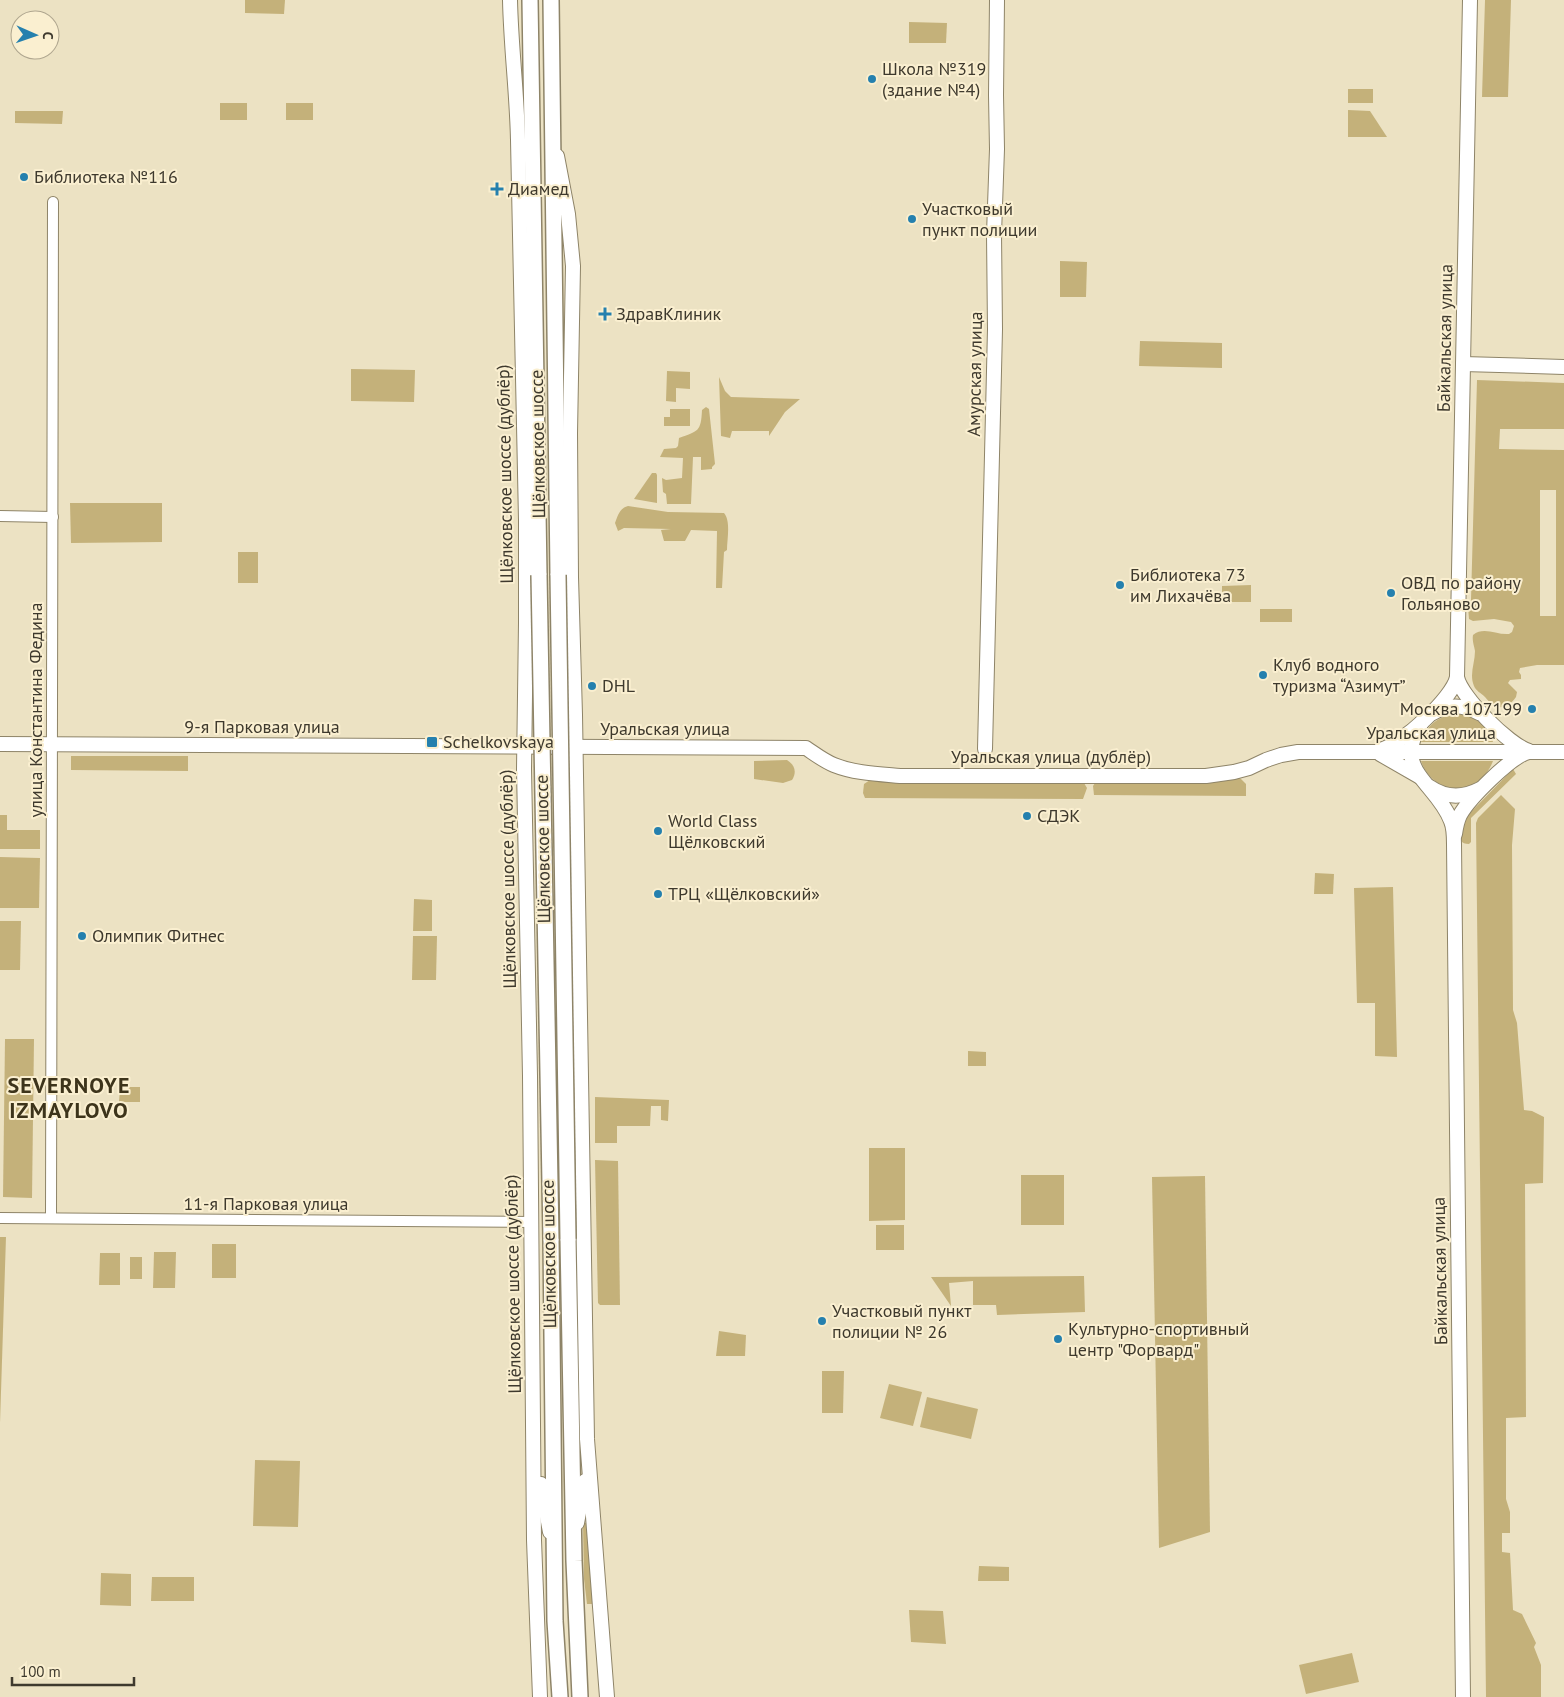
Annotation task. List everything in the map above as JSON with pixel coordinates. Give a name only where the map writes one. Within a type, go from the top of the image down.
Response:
[{"type":"main road","name":"Щёлковское шоссе (дублёр)","points":[[510,0],[517,105],[522,346],[526,623],[525,824],[535,1559],[540,1697]]},
{"type":"main road","name":"Щёлковское шоссе","points":[[530,0],[551,1239],[554,1566],[560,1697]]},
{"type":"main road","name":"Щёлковское шоссе","points":[[551,0],[568,1239],[575,1619],[580,1697]]},
{"type":"main road","name":"Амурская улица","points":[[985,749],[995,346],[994,234],[997,150],[998,0]]},
{"type":"main road","name":"Байкальская улица","points":[[1457,676],[1470,0]]},
{"type":"main road","points":[[554,134],[568,214],[573,266],[570,433],[571,532],[587,1439],[607,1697]]},
{"type":"main road","points":[[522,346],[534,222]]},
{"type":"main road","points":[[1463,364],[1564,367]]},
{"type":"main road","points":[[1454,844],[1460,814],[1495,774],[1500,762],[1501,752],[1500,739],[1495,728],[1461,689],[1457,676]]},
{"type":"main road","points":[[1454,844],[1452,822],[1448,813],[1415,769],[1412,752],[1413,740],[1425,720],[1453,688],[1457,676]]},
{"type":"main road","points":[[1369,752],[1390,747],[1437,711],[1448,707],[1460,706],[1485,716],[1518,746],[1532,752]]},
{"type":"main road","name":"9-я Парковая улица","points":[[0,744],[524,747]]},
{"type":"main road","name":"Уральская улица","points":[[524,747],[806,748]]},
{"type":"main road","name":"Уральская улица (дублёр)","points":[[806,748],[832,764],[849,769],[867,773],[909,776],[1206,776],[1234,772],[1281,755],[1298,752]]},
{"type":"main road","name":"Уральская улица","points":[[1298,752],[1564,752]]},
{"type":"main road","points":[[1369,752],[1383,755],[1441,793],[1451,796],[1462,796],[1484,786],[1518,757],[1532,752]]},
{"type":"main road","points":[[525,824],[538,801],[547,798],[564,800],[571,809],[576,821]]},
{"type":"main road","name":"Байкальская улица","points":[[1454,844],[1463,1697]]},
{"type":"main road","points":[[574,1562],[577,1524],[584,1485],[587,1439]]},
{"type":"main road","points":[[534,1449],[554,1566]]},
{"type":"street","name":"улица Константина Федина","points":[[52,1218],[54,202]]},
{"type":"street","points":[[0,516],[53,517]]},
{"type":"street","name":"11-я Парковая улица","points":[[0,1218],[531,1222]]},
{"type":"shaded area","points":[[245,0],[285,0],[284,14],[245,13]]},
{"type":"shaded area","points":[[1485,0],[1511,0],[1508,97],[1482,97]]},
{"type":"shaded area","points":[[909,22],[947,23],[946,43],[909,43]]},
{"type":"shaded area","points":[[1348,89],[1373,89],[1373,103],[1348,103]]},
{"type":"shaded area","points":[[220,103],[247,103],[247,120],[220,120]]},
{"type":"shaded area","points":[[286,103],[313,103],[313,120],[286,120]]},
{"type":"shaded area","points":[[1348,110],[1370,111],[1387,137],[1348,137]]},
{"type":"shaded area","points":[[15,111],[63,111],[62,124],[15,123]]},
{"type":"shaded area","points":[[1060,261],[1087,262],[1086,297],[1060,297]]},
{"type":"shaded area","points":[[1140,341],[1222,343],[1222,368],[1139,366]]},
{"type":"shaded area","points":[[351,369],[415,370],[414,402],[351,401]]},
{"type":"shaded area","points":[[667,371],[690,372],[690,389],[676,388],[676,402],[666,401]]},
{"type":"shaded area","points":[[719,377],[725,391],[731,397],[800,399],[785,412],[769,436],[769,431],[732,431],[730,438],[721,436]]},
{"type":"shaded area","points":[[1477,380],[1564,383],[1564,429],[1500,429],[1499,449],[1564,450],[1564,665],[1537,665],[1520,668],[1521,679],[1510,680],[1508,683],[1517,692],[1516,697],[1504,707],[1493,704],[1474,686],[1472,673],[1475,651],[1473,635],[1481,631],[1509,634],[1514,626],[1511,622],[1494,619],[1473,621],[1469,619],[1468,607],[1471,600]],"holes":[[[1540,490],[1556,490],[1556,616],[1540,616]]]},
{"type":"shaded area","points":[[706,407],[709,409],[715,464],[712,469],[701,470],[701,457],[693,457],[691,504],[667,504],[666,494],[663,492],[662,478],[666,480],[682,478],[683,458],[660,457],[664,449],[676,448],[678,446],[679,438],[697,430],[701,423],[702,410]]},
{"type":"shaded area","points":[[670,409],[690,409],[690,426],[664,426],[664,417],[670,417]]},
{"type":"shaded area","points":[[652,473],[657,475],[657,503],[634,499]]},
{"type":"shaded area","points":[[70,503],[162,503],[162,542],[71,543]]},
{"type":"shaded area","points":[[628,506],[668,512],[724,513],[728,531],[727,550],[724,552],[722,588],[716,588],[717,531],[691,530],[685,541],[664,541],[661,530],[671,529],[624,528],[618,531],[615,523],[617,517],[621,510]]},
{"type":"shaded area","points":[[238,552],[258,552],[258,583],[238,583]]},
{"type":"shaded area","points":[[1251,585],[1251,602],[1222,602],[1222,586]]},
{"type":"shaded area","points":[[1260,609],[1292,609],[1292,622],[1260,622]]},
{"type":"shaded area","points":[[1460,714],[1478,721],[1487,730],[1493,742],[1421,742],[1426,731],[1433,723],[1442,717]]},
{"type":"shaded area","points":[[71,756],[188,756],[188,771],[71,770]]},
{"type":"shaded area","points":[[787,760],[794,769],[792,780],[783,783],[754,779],[754,761]]},
{"type":"shaded area","points":[[1421,761],[1493,761],[1486,773],[1478,781],[1467,787],[1457,788],[1446,787],[1436,782],[1427,773]]},
{"type":"shaded area","points":[[1513,769],[1516,774],[1471,818],[1471,842],[1469,844],[1461,841],[1460,833],[1467,816]]},
{"type":"shaded area","points":[[1237,777],[1246,784],[1246,796],[1094,795],[1093,786],[1095,783]]},
{"type":"shaded area","points":[[870,780],[1078,780],[1084,783],[1087,788],[1083,799],[865,798],[863,793],[864,784]]},
{"type":"shaded area","points":[[1501,795],[1515,809],[1512,845],[1513,1010],[1517,1023],[1524,1110],[1532,1111],[1544,1117],[1543,1183],[1525,1184],[1526,1417],[1506,1418],[1506,1499],[1510,1512],[1510,1533],[1502,1533],[1502,1552],[1510,1553],[1513,1610],[1522,1614],[1536,1643],[1534,1647],[1541,1665],[1541,1697],[1486,1697],[1476,823],[1478,818]]},
{"type":"shaded area","points":[[0,815],[7,815],[7,830],[40,830],[40,849],[0,849]]},
{"type":"shaded area","points":[[0,857],[40,858],[39,908],[0,908]]},
{"type":"shaded area","points":[[1315,873],[1334,874],[1333,894],[1314,894]]},
{"type":"shaded area","points":[[1393,887],[1397,1057],[1375,1056],[1375,1003],[1357,1003],[1354,888]]},
{"type":"shaded area","points":[[414,899],[432,900],[432,931],[413,931]]},
{"type":"shaded area","points":[[0,921],[21,921],[20,970],[0,970]]},
{"type":"shaded area","points":[[413,936],[437,936],[436,980],[412,980]]},
{"type":"shaded area","points":[[5,1039],[34,1039],[32,1198],[3,1197]]},
{"type":"shaded area","points":[[968,1051],[986,1052],[986,1066],[968,1066]]},
{"type":"shaded area","points":[[123,1087],[140,1087],[140,1102],[119,1102],[120,1089]]},
{"type":"shaded area","points":[[595,1097],[669,1100],[668,1121],[661,1120],[661,1106],[651,1106],[650,1126],[617,1126],[617,1143],[595,1143]]},
{"type":"shaded area","points":[[869,1148],[905,1148],[905,1220],[869,1221]]},
{"type":"shaded area","points":[[595,1160],[618,1161],[620,1305],[600,1305],[598,1303]]},
{"type":"shaded area","points":[[1021,1175],[1064,1175],[1064,1225],[1021,1225]]},
{"type":"shaded area","points":[[1205,1176],[1210,1532],[1159,1548],[1152,1177]]},
{"type":"shaded area","points":[[876,1225],[904,1225],[904,1250],[876,1250]]},
{"type":"shaded area","points":[[0,1237],[6,1237],[0,1423]]},
{"type":"shaded area","points":[[212,1244],[236,1244],[236,1278],[212,1278]]},
{"type":"shaded area","points":[[154,1252],[176,1252],[175,1288],[153,1288]]},
{"type":"shaded area","points":[[100,1253],[120,1253],[120,1285],[99,1285]]},
{"type":"shaded area","points":[[130,1257],[142,1257],[142,1279],[130,1279]]},
{"type":"shaded area","points":[[1084,1276],[1085,1312],[997,1315],[996,1305],[973,1305],[973,1281],[949,1283],[951,1306],[931,1277]]},
{"type":"shaded area","points":[[719,1331],[746,1335],[745,1356],[716,1356]]},
{"type":"shaded area","points":[[822,1371],[844,1371],[843,1413],[822,1413]]},
{"type":"shaded area","points":[[889,1384],[922,1392],[913,1426],[880,1418]]},
{"type":"shaded area","points":[[927,1397],[978,1409],[971,1439],[920,1427]]},
{"type":"shaded area","points":[[255,1460],[300,1461],[298,1527],[253,1526]]},
{"type":"shaded area","points":[[583,1523],[588,1525],[593,1604],[587,1604],[584,1579]]},
{"type":"shaded area","points":[[979,1566],[1009,1567],[1009,1581],[978,1581]]},
{"type":"shaded area","points":[[101,1573],[131,1574],[131,1606],[100,1605]]},
{"type":"shaded area","points":[[152,1577],[194,1577],[194,1601],[151,1601]]},
{"type":"shaded area","points":[[909,1610],[943,1611],[946,1644],[911,1642]]},
{"type":"shaded area","points":[[1352,1653],[1359,1682],[1306,1694],[1299,1665]]},
{"type":"place","name":"Школа №319 (здание №4)","points":[[872,79]]},
{"type":"place","name":"Библиотека №116","points":[[24,177]]},
{"type":"place","name":"Диамед","points":[[497,189]]},
{"type":"place","name":"Участковый пункт полиции","points":[[912,219]]},
{"type":"place","name":"ЗдравКлиник","points":[[605,314]]},
{"type":"place","name":"Библиотека 73 им Лихачёва","points":[[1120,585]]},
{"type":"place","name":"ОВД по району Гольяново","points":[[1391,593]]},
{"type":"place","name":"Клуб водного туризма “Азимут”","points":[[1263,675]]},
{"type":"place","name":"DHL","points":[[592,686]]},
{"type":"place","name":"Москва 107199","points":[[1532,709]]},
{"type":"place","name":"Schelkovskaya","points":[[432,742]]},
{"type":"place","name":"СДЭК","points":[[1027,816]]},
{"type":"place","name":"World Class Щёлковский","points":[[658,831]]},
{"type":"place","name":"ТРЦ «Щёлковский»","points":[[658,894]]},
{"type":"place","name":"Олимпик Фитнес","points":[[82,936]]},
{"type":"place","name":"Участковый пункт полиции № 26","points":[[822,1321]]},
{"type":"place","name":"Культурно-спортивный центр \"Форвард\"","points":[[1058,1339]]},
{"type":"district","name":"SEVERNOYE IZMAYLOVO","points":[[69,1098]]}]
